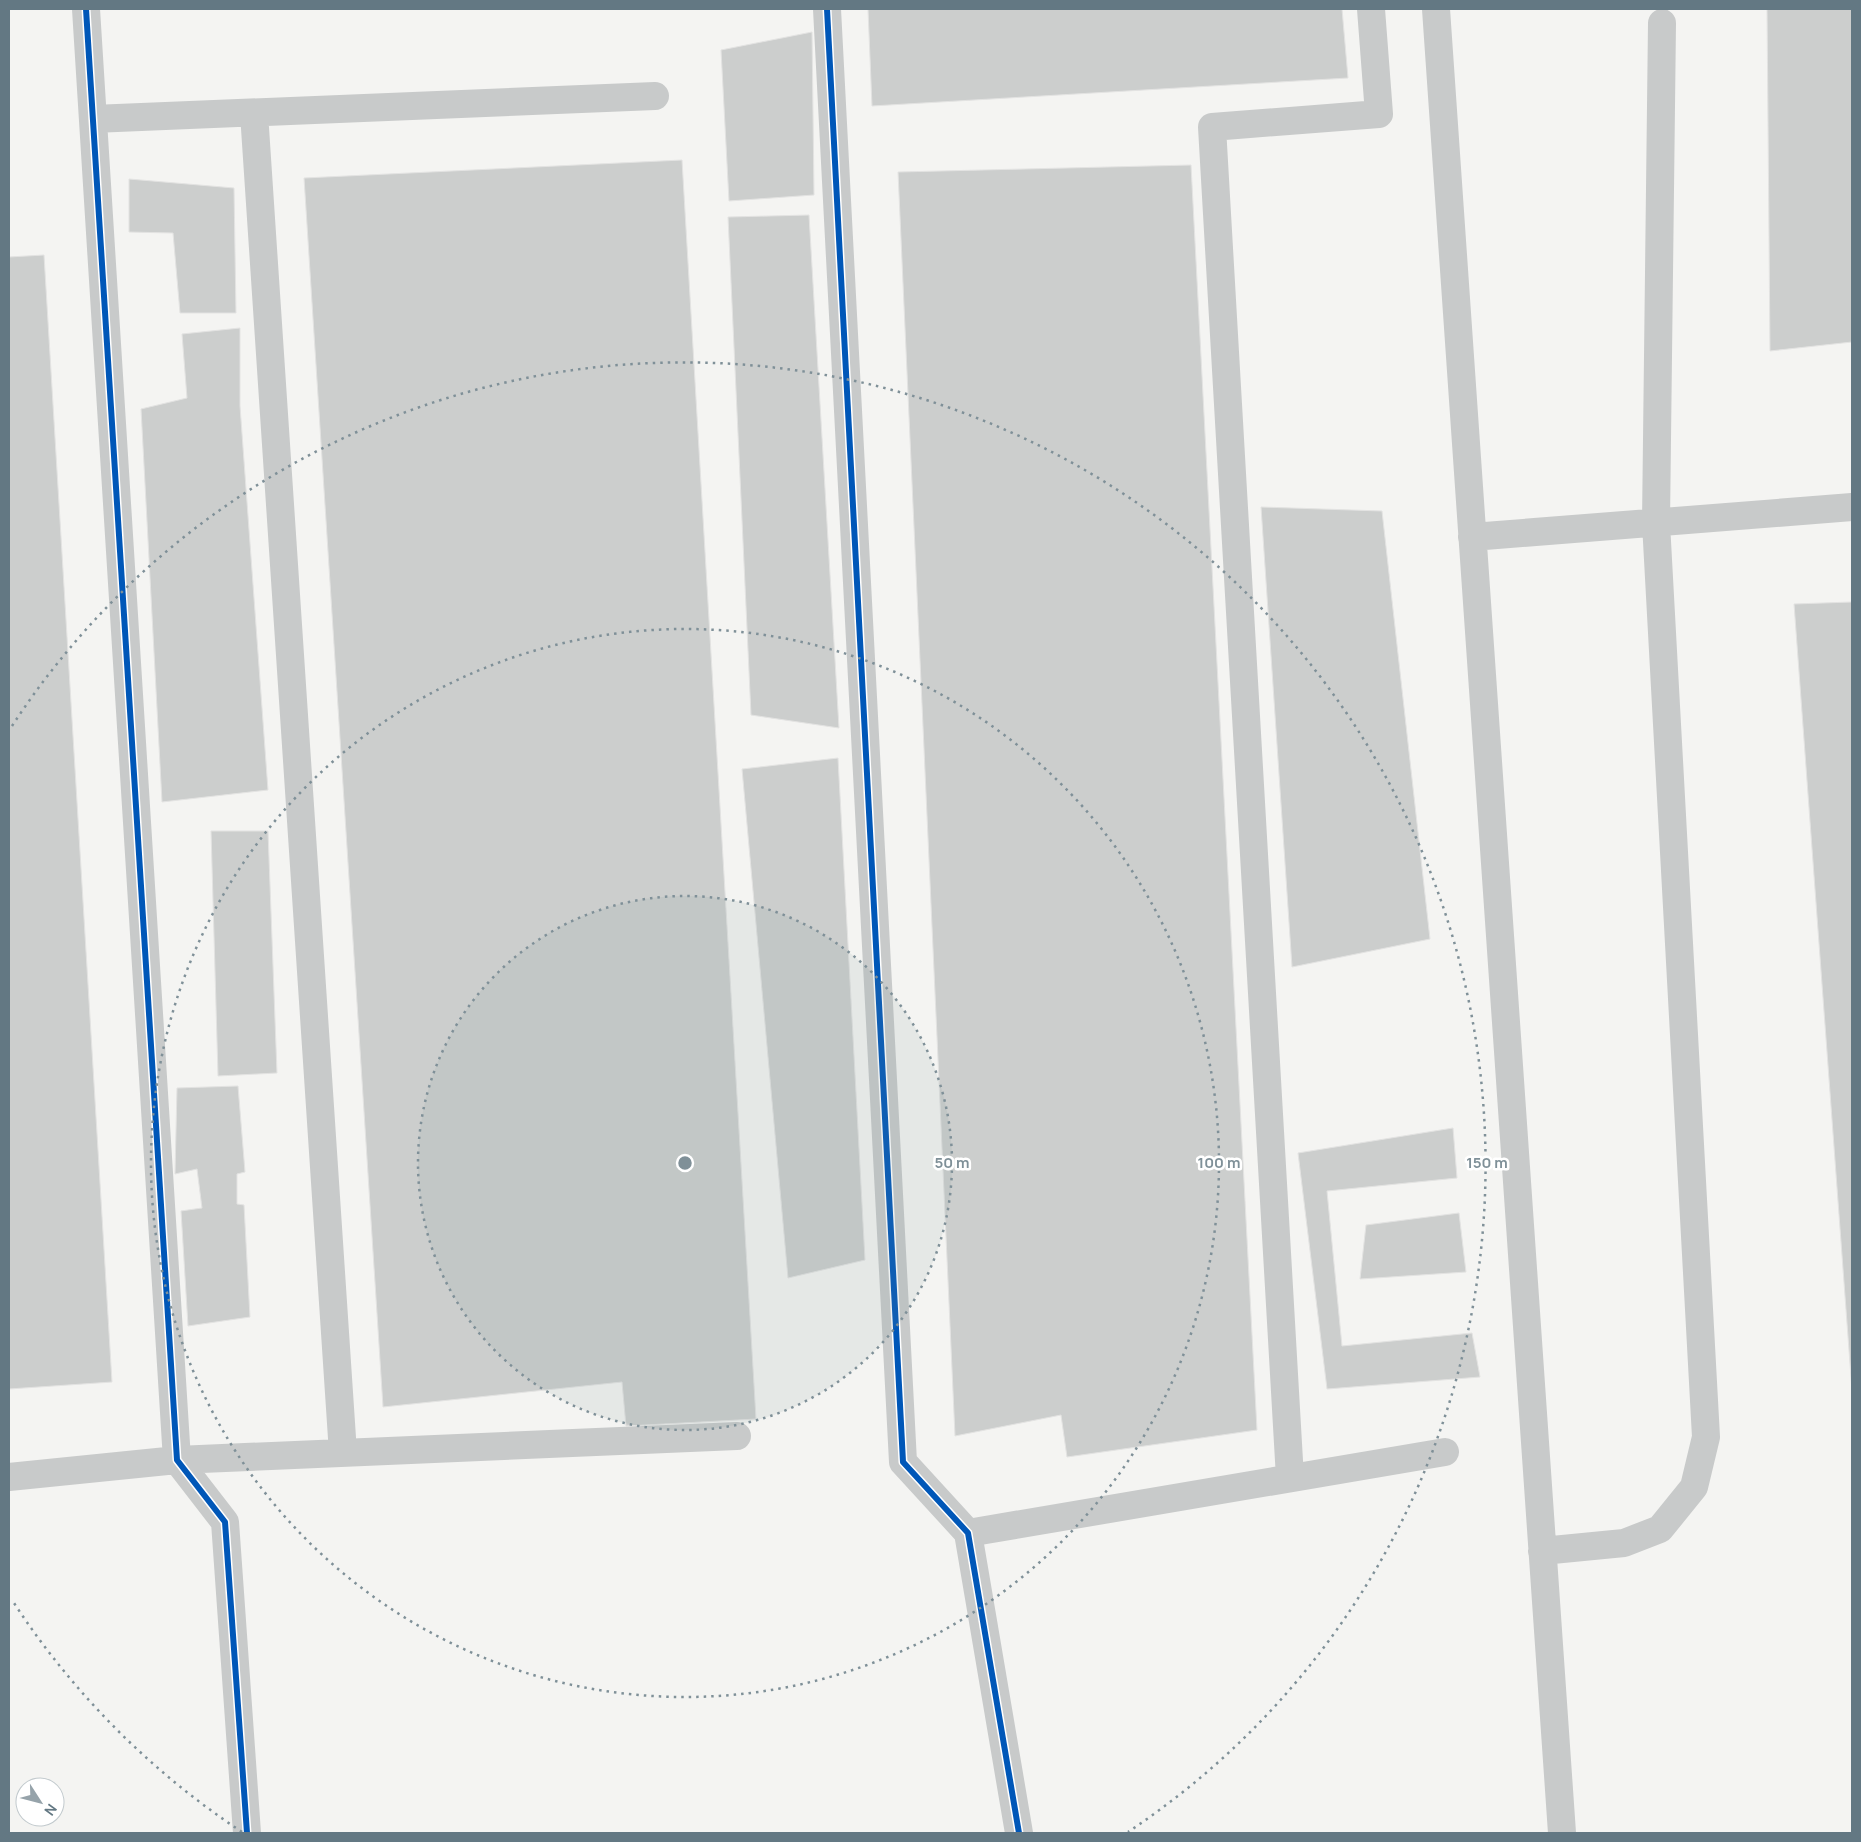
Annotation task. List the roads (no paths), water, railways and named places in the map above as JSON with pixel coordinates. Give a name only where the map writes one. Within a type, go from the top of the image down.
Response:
[{"type":"street","points":[[86,9],[177,1460],[225,1522],[247,1833]]},
{"type":"street","points":[[827,9],[902,1462],[968,1533],[1019,1833]]},
{"type":"street","points":[[1290,1478],[1212,127],[1379,114],[1371,9]]},
{"type":"street","points":[[1436,9],[1562,1833]]},
{"type":"street","points":[[1542,1551],[1624,1543],[1660,1529],[1694,1487],[1706,1437],[1656,523],[1662,23]]},
{"type":"street","points":[[93,119],[655,96]]},
{"type":"street","points":[[254,113],[344,1453]]},
{"type":"street","points":[[1472,537],[1852,507]]},
{"type":"street","points":[[9,1477],[177,1460],[737,1436]]},
{"type":"street","points":[[968,1533],[1445,1452]]}]
